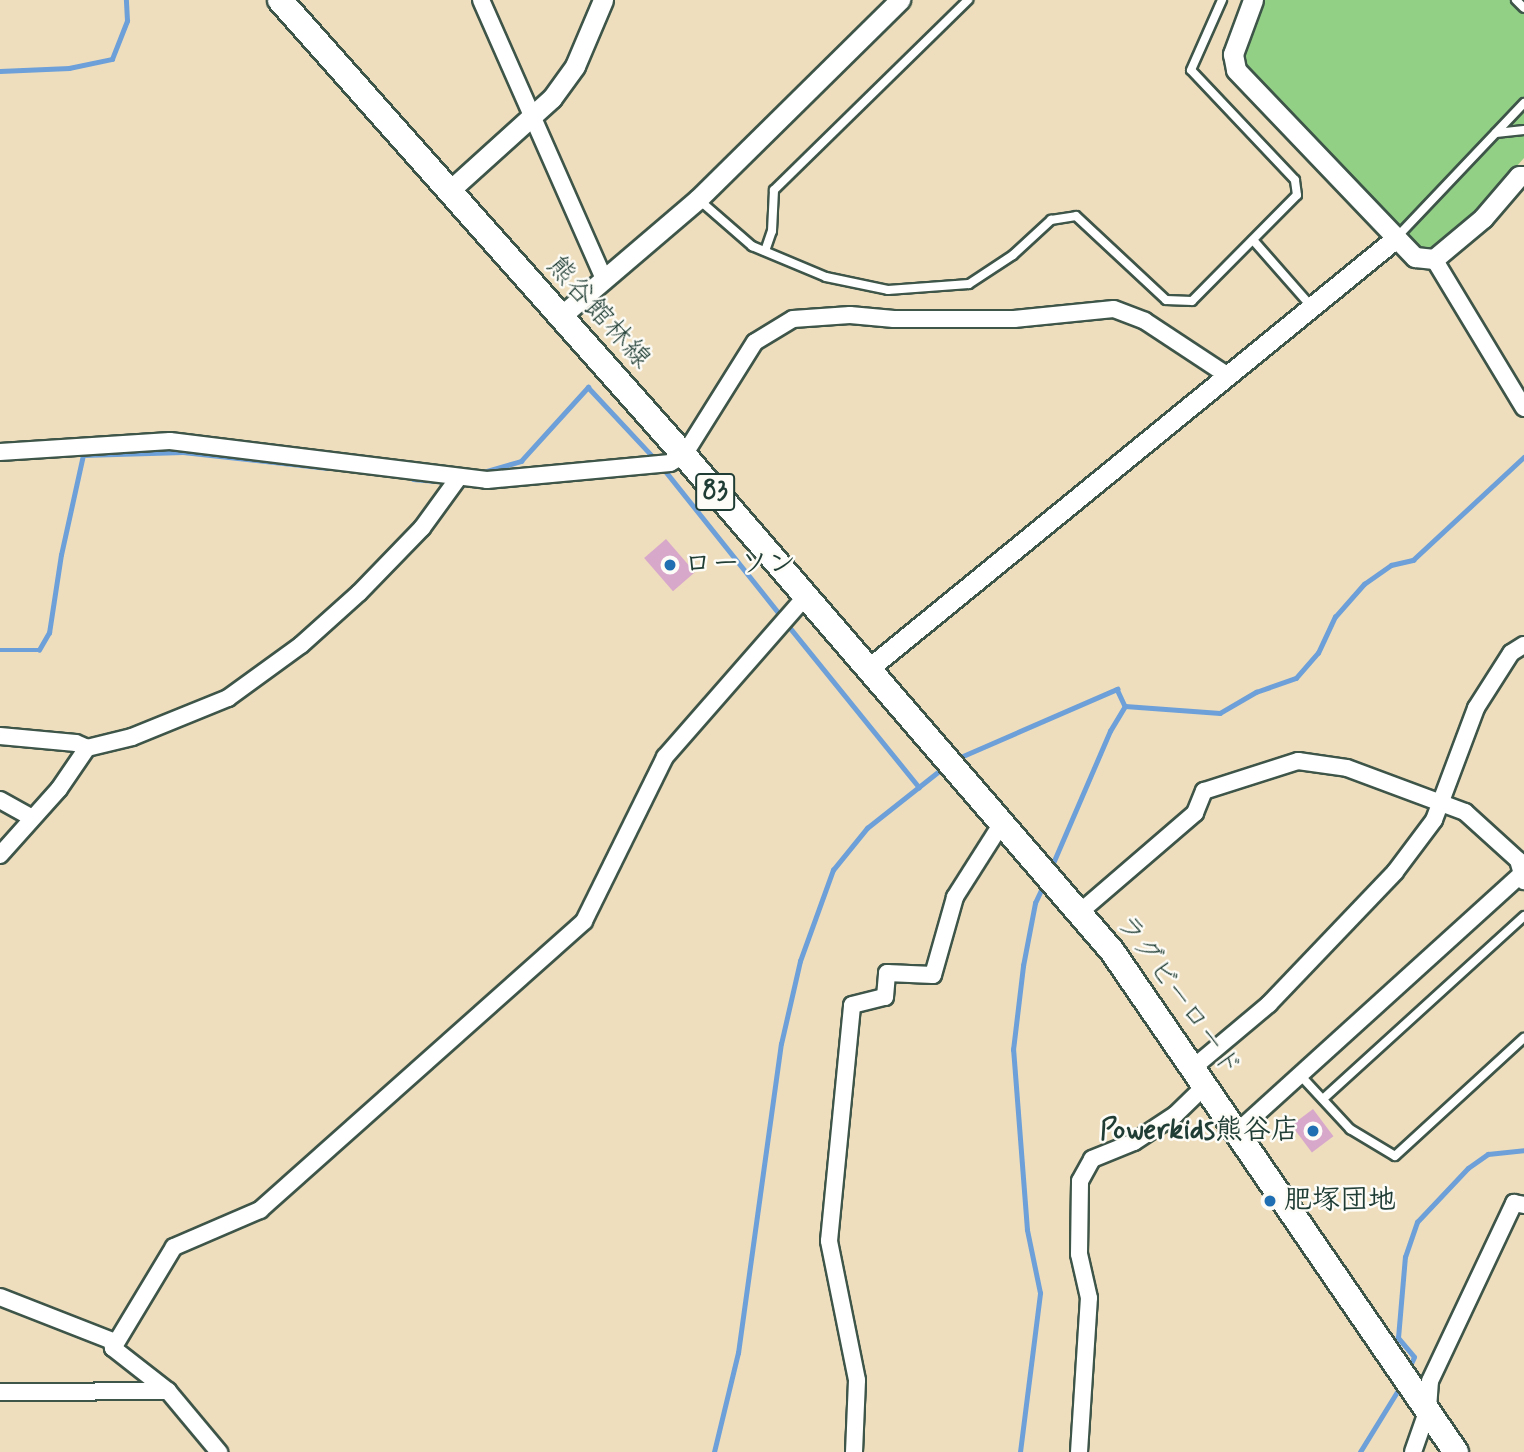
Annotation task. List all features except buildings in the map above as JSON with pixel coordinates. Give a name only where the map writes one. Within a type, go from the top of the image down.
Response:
[{"type":"main road","name":"熊谷館林線","points":[[280,0],[684,455],[798,605],[868,669]]},
{"type":"main road","name":"ラグビーロード","points":[[868,669],[1080,912],[1147,998],[1457,1452]]},
{"type":"street","points":[[481,0],[604,279]]},
{"type":"street","points":[[448,191],[552,99],[575,66],[603,0]]},
{"type":"street","points":[[561,316],[698,199],[900,0]]},
{"type":"street","points":[[1253,0],[1233,54],[1236,71],[1415,257],[1434,259],[1483,218],[1519,176],[1524,176]]},
{"type":"street","points":[[868,669],[1396,238]]},
{"type":"street","points":[[1434,259],[1524,408]]},
{"type":"street","points":[[0,452],[170,441],[422,469],[458,477],[530,478],[670,463],[684,455],[755,341],[793,319],[850,315],[894,319],[1014,319],[1114,309],[1145,321],[1227,375]]},
{"type":"street","points":[[0,736],[76,743],[87,748],[132,737],[215,704],[270,669],[393,559],[458,477]]},
{"type":"street","points":[[113,1348],[174,1247],[260,1210],[584,922],[665,757],[798,605]]},
{"type":"street","points":[[1079,1452],[1089,1298],[1079,1254],[1080,1181],[1092,1159],[1134,1142],[1174,1115],[1200,1076],[1367,904],[1411,852],[1442,803],[1476,708],[1511,653],[1524,645]]},
{"type":"street","points":[[0,855],[60,789],[87,748]]},
{"type":"street","points":[[1080,912],[1195,813],[1204,791],[1298,761],[1347,768],[1465,812],[1518,860],[1522,878],[1238,1131]]},
{"type":"street","points":[[0,800],[32,818]]},
{"type":"street","points":[[854,1452],[857,1380],[829,1241],[852,1005],[885,997],[887,973],[933,975],[955,897],[1002,824]]},
{"type":"street","points":[[1413,1452],[1428,1409],[1430,1381],[1514,1203],[1524,1205]]},
{"type":"street","points":[[0,1297],[112,1341],[113,1348],[168,1391],[219,1452]]},
{"type":"street","points":[[0,1392],[168,1391]]},
{"type":"lane","points":[[765,251],[772,231],[774,190],[968,0]]},
{"type":"lane","points":[[698,199],[735,236],[765,251],[855,283],[888,290],[932,289],[969,284],[987,275],[1051,220],[1076,216],[1166,300],[1180,304],[1192,301],[1297,195],[1295,180],[1191,70],[1222,0]]},
{"type":"lane","points":[[1516,0],[1524,8]]},
{"type":"lane","points":[[1396,238],[1524,103]]},
{"type":"lane","points":[[1495,133],[1524,130]]},
{"type":"lane","points":[[1253,240],[1311,307]]},
{"type":"lane","points":[[1323,1099],[1524,916]]},
{"type":"lane","points":[[1300,1074],[1350,1129],[1395,1156],[1524,1038]]},
{"type":"green space","points":[[1260,0],[1524,0],[1524,158],[1471,218],[1428,254],[1414,248],[1244,67],[1241,49]]},
{"type":"waterway","points":[[0,71],[69,68],[112,59],[127,21],[126,0]]},
{"type":"waterway","points":[[480,473],[521,461],[588,387],[657,461]]},
{"type":"waterway","points":[[0,650],[39,650],[49,633],[61,555],[83,455],[183,452],[327,468]]},
{"type":"waterway","points":[[1125,706],[1220,713],[1256,692],[1296,678],[1318,653],[1335,617],[1364,584],[1391,565],[1413,560],[1524,457]]},
{"type":"waterway","points":[[663,468],[782,617]]},
{"type":"waterway","points":[[413,479],[449,482]]},
{"type":"waterway","points":[[787,624],[919,787]]},
{"type":"waterway","points":[[956,759],[1117,689],[1125,706]]},
{"type":"waterway","points":[[1051,868],[1110,731],[1125,706]]},
{"type":"waterway","points":[[714,1452],[738,1353],[781,1044],[800,961],[833,870],[867,828],[943,768]]},
{"type":"waterway","points":[[1020,1452],[1040,1293],[1027,1230],[1013,1050],[1023,966],[1035,903],[1043,886]]},
{"type":"waterway","points":[[1408,1370],[1414,1357],[1398,1338],[1405,1257],[1417,1222],[1468,1168],[1488,1154],[1524,1150]]},
{"type":"waterway","points":[[1360,1452],[1400,1387]]},
{"type":"place","name":"ローソン","points":[[670,565]]},
{"type":"place","name":"Powerkids熊谷店","points":[[1313,1131]]},
{"type":"place","name":"肥塚団地","points":[[1270,1201]]}]
